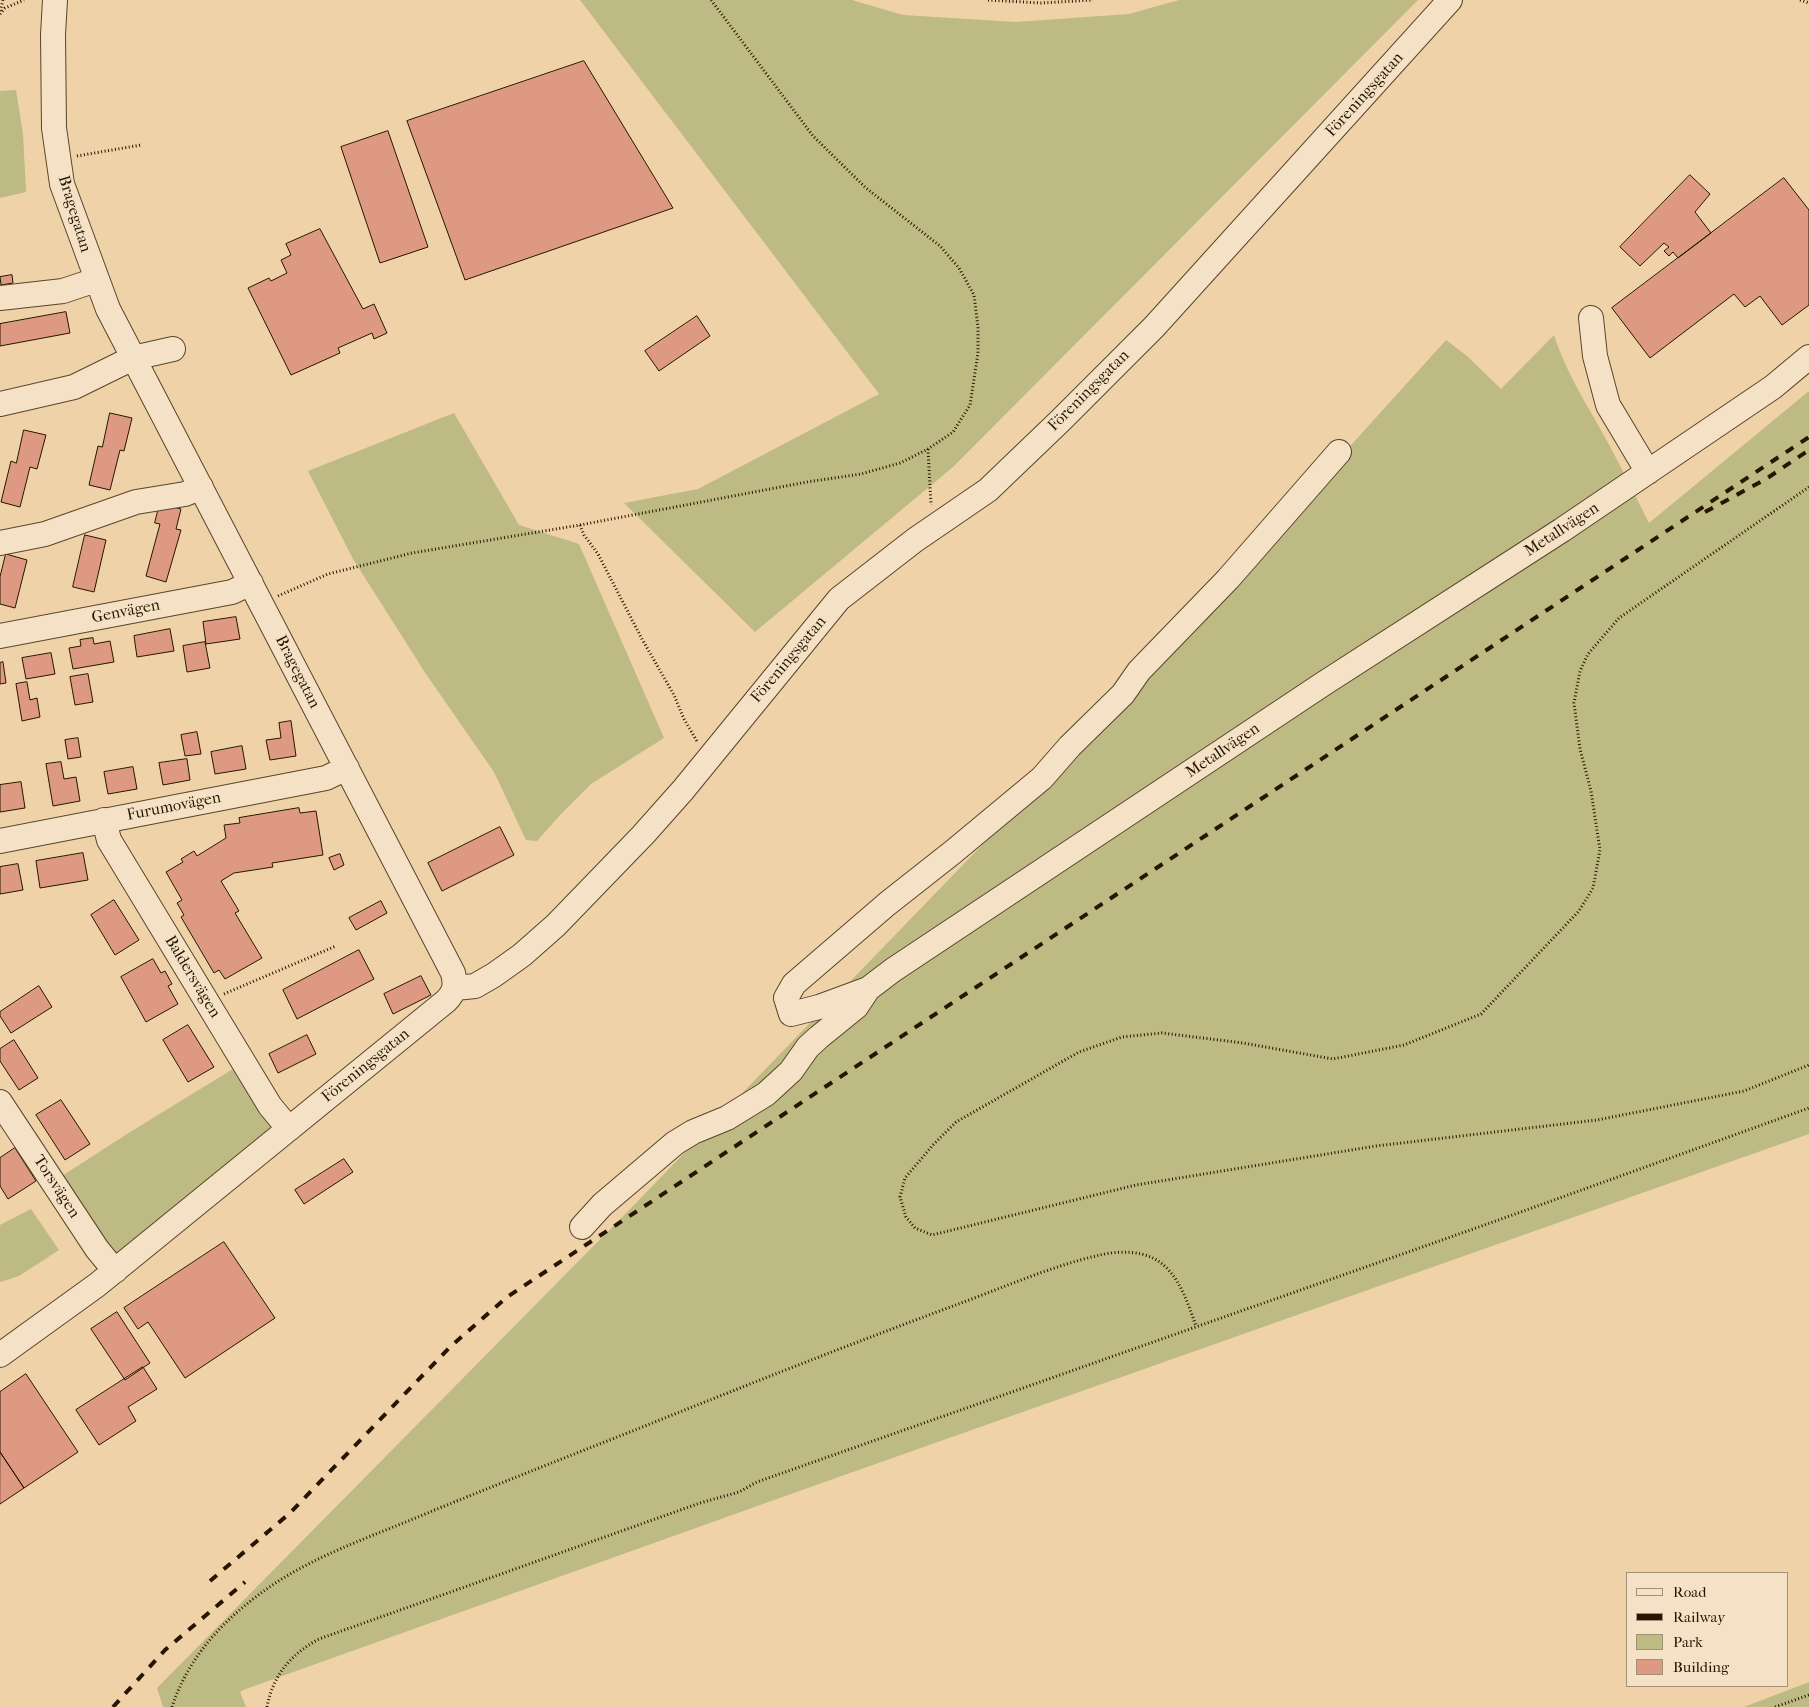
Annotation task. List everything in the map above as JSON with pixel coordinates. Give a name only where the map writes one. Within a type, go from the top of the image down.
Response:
[{"type":"street","name":"Bragegatan","points":[[55,0],[53,35],[54,128],[62,184],[96,280],[108,309],[133,358],[454,973],[455,988]]},
{"type":"street","name":"Föreningsgatan","points":[[0,1355],[97,1285],[446,1000],[455,988],[475,986],[494,975],[522,955],[549,931],[643,835],[839,599],[932,529],[988,490],[1154,327],[1450,0]]},
{"type":"street","points":[[0,298],[63,291],[96,280]]},
{"type":"street","points":[[1592,318],[1596,356],[1608,406],[1648,472]]},
{"type":"street","points":[[0,404],[74,387],[133,358],[173,349]]},
{"type":"street","name":"Metallvägen","points":[[1339,452],[1228,579],[1139,671],[1124,694],[1070,746],[1042,778],[887,904],[794,984],[786,998],[791,1014],[818,1007],[868,989],[892,970],[1323,684],[1553,536],[1773,387],[1809,357]]},
{"type":"street","points":[[0,543],[44,534],[136,502],[185,494],[201,487]]},
{"type":"street","name":"Genvägen","points":[[0,636],[232,592],[256,593]]},
{"type":"street","name":"Furumovägen","points":[[0,840],[326,778],[347,768]]},
{"type":"street","name":"Baldersvägen","points":[[104,820],[109,840],[124,866],[270,1106],[289,1129]]},
{"type":"street","points":[[582,1227],[602,1205],[675,1144],[693,1132],[727,1118],[766,1094],[791,1070],[819,1037],[856,1007],[868,989]]},
{"type":"street","name":"Torsvägen","points":[[0,1102],[97,1249],[114,1271]]},
{"type":"path","points":[[0,13],[3,0]]},
{"type":"path","points":[[0,13],[5,8],[24,0]]},
{"type":"path","points":[[256,593],[412,553],[580,525],[807,482],[861,474],[900,463],[953,432],[970,404],[978,353],[978,327],[974,295],[959,268],[940,246],[866,188],[813,136],[711,0]]},
{"type":"path","points":[[988,0],[1041,3],[1093,0]]},
{"type":"path","points":[[1800,0],[1809,3]]},
{"type":"path","points":[[59,159],[141,145]]},
{"type":"path","points":[[928,448],[932,529]]},
{"type":"path","points":[[1809,487],[1619,618],[1588,654],[1580,671],[1574,703],[1580,749],[1591,791],[1600,850],[1593,888],[1579,911],[1481,1014],[1404,1045],[1333,1059],[1243,1043],[1162,1034],[1122,1037],[1079,1052],[956,1122],[933,1145],[905,1178],[900,1197],[906,1217],[915,1228],[932,1234],[1136,1185],[1376,1146],[1597,1120],[1744,1091],[1809,1065]]},
{"type":"path","points":[[580,525],[584,535],[598,554],[674,695],[684,719],[708,758]]},
{"type":"path","points":[[224,994],[336,946]]},
{"type":"path","points":[[266,1707],[273,1684],[284,1666],[298,1652],[320,1640],[700,1503],[739,1492],[757,1482],[1494,1222],[1809,1108]]},
{"type":"path","points":[[172,1707],[181,1681],[212,1636],[256,1597],[298,1570],[353,1544],[474,1494],[916,1320],[1056,1268],[1099,1255],[1132,1252],[1143,1254],[1159,1261],[1170,1271],[1181,1288],[1196,1326]]},
{"type":"path","points":[[1775,1707],[1809,1695]]},
{"type":"green space","points":[[580,0],[852,0],[903,15],[1016,22],[1129,14],[1179,0],[1418,0],[953,467],[755,632],[624,503],[698,489],[879,394]]},
{"type":"green space","points":[[16,90],[23,134],[26,192],[0,198],[0,91]]},
{"type":"green space","points":[[1554,335],[1571,376],[1613,451],[1649,523],[1809,391],[1809,1134],[243,1690],[240,1692],[246,1707],[163,1707],[157,1688],[633,1206],[1102,721],[1446,340],[1467,356],[1501,389]]},
{"type":"green space","points":[[454,413],[519,525],[579,544],[664,738],[591,784],[537,841],[526,840],[494,772],[426,674],[353,559],[308,471]]},
{"type":"green space","points":[[241,1064],[287,1128],[117,1273],[51,1183]]},
{"type":"green space","points":[[31,1209],[59,1250],[19,1276],[0,1282],[0,1225]]},
{"type":"green space","points":[[1809,1682],[1809,1707],[1744,1707]]},
{"type":"building","points":[[584,61],[673,208],[465,280],[407,121]]},
{"type":"building","points":[[388,131],[428,247],[380,263],[341,147]]},
{"type":"building","points":[[1690,175],[1710,194],[1695,212],[1711,233],[1678,258],[1673,252],[1669,256],[1664,251],[1669,247],[1664,243],[1640,266],[1620,247]]},
{"type":"building","points":[[1784,178],[1809,210],[1809,305],[1782,325],[1760,296],[1745,307],[1734,294],[1650,358],[1612,308]]},
{"type":"building","points":[[320,229],[363,309],[374,304],[387,333],[374,339],[372,333],[338,348],[340,353],[291,375],[248,288],[269,278],[271,281],[287,273],[281,260],[291,255],[286,244]]},
{"type":"building","points":[[12,275],[13,283],[1,285],[0,277]]},
{"type":"building","points":[[66,312],[70,333],[0,346],[0,324]]},
{"type":"building","points":[[697,316],[710,336],[659,371],[645,351]]},
{"type":"building","points":[[110,413],[132,418],[124,451],[120,450],[110,490],[89,485],[98,446],[102,447]]},
{"type":"building","points":[[24,430],[46,435],[37,469],[30,467],[20,507],[1,502],[11,461],[16,463]]},
{"type":"building","points":[[160,503],[181,509],[176,529],[181,530],[166,582],[146,576],[160,524],[155,523]]},
{"type":"building","points":[[85,535],[106,540],[94,592],[73,587]]},
{"type":"building","points":[[6,554],[27,560],[15,608],[0,604],[0,577]]},
{"type":"building","points":[[236,617],[240,639],[206,644],[203,622]]},
{"type":"building","points":[[170,629],[174,651],[137,657],[134,636]]},
{"type":"building","points":[[93,638],[94,644],[110,641],[114,662],[73,669],[69,648],[81,646],[80,640]]},
{"type":"building","points":[[205,642],[210,668],[187,672],[183,646]]},
{"type":"building","points":[[51,653],[55,674],[26,679],[22,658]]},
{"type":"building","points":[[3,662],[6,683],[0,684],[0,663]]},
{"type":"building","points":[[88,674],[93,702],[75,705],[70,677]]},
{"type":"building","points":[[27,682],[30,700],[37,698],[40,717],[22,721],[16,684]]},
{"type":"building","points":[[291,721],[296,756],[270,760],[266,740],[281,738],[279,723]]},
{"type":"building","points":[[197,732],[201,754],[185,756],[181,735]]},
{"type":"building","points":[[78,738],[81,757],[68,759],[65,740]]},
{"type":"building","points":[[242,746],[246,769],[215,774],[211,752]]},
{"type":"building","points":[[187,759],[190,780],[163,785],[159,763]]},
{"type":"building","points":[[61,762],[64,779],[76,777],[80,801],[53,806],[46,764]]},
{"type":"building","points":[[133,767],[137,789],[108,794],[104,772]]},
{"type":"building","points":[[21,782],[25,808],[0,812],[0,785]]},
{"type":"building","points":[[299,808],[300,813],[316,811],[323,855],[272,863],[273,867],[234,873],[221,881],[239,911],[235,913],[262,958],[225,979],[219,970],[214,973],[181,917],[184,915],[177,903],[182,900],[166,872],[183,862],[181,859],[194,851],[197,856],[226,838],[224,825],[240,823],[239,818]]},
{"type":"building","points":[[500,827],[514,855],[442,891],[428,863]]},
{"type":"building","points":[[83,853],[88,880],[40,888],[36,861]]},
{"type":"building","points":[[340,854],[344,865],[334,870],[329,858]]},
{"type":"building","points":[[18,864],[23,890],[0,894],[0,867]]},
{"type":"building","points":[[114,900],[139,940],[115,955],[91,915]]},
{"type":"building","points":[[381,901],[387,913],[356,930],[349,918]]},
{"type":"building","points":[[359,950],[374,979],[297,1019],[283,990]]},
{"type":"building","points":[[153,959],[161,973],[165,971],[172,984],[168,986],[178,1004],[146,1022],[121,977]]},
{"type":"building","points":[[421,976],[431,995],[393,1014],[384,994]]},
{"type":"building","points":[[39,986],[52,1007],[11,1033],[0,1016],[0,1012]]},
{"type":"building","points":[[188,1025],[214,1067],[188,1082],[163,1040]]},
{"type":"building","points":[[307,1035],[316,1054],[278,1073],[269,1054]]},
{"type":"building","points":[[14,1040],[38,1078],[19,1090],[0,1061],[0,1049]]},
{"type":"building","points":[[61,1100],[90,1144],[65,1160],[36,1115]]},
{"type":"building","points":[[15,1148],[36,1181],[8,1199],[0,1186],[0,1158]]},
{"type":"building","points":[[344,1159],[353,1172],[304,1204],[295,1190]]},
{"type":"building","points":[[224,1242],[275,1318],[185,1378],[148,1322],[138,1329],[124,1308]]},
{"type":"building","points":[[117,1312],[150,1363],[125,1380],[91,1329]]},
{"type":"building","points":[[143,1367],[157,1389],[128,1407],[136,1421],[99,1445],[76,1410]]},
{"type":"building","points":[[26,1374],[78,1452],[24,1488],[0,1452],[0,1392]]},
{"type":"building","points":[[0,1452],[24,1488],[0,1504]]},
{"type":"railway","points":[[210,1581],[290,1513],[450,1347],[507,1297],[1809,437]]},
{"type":"railway","points":[[1705,512],[1766,479],[1809,450]]},
{"type":"railway","points":[[113,1707],[165,1650],[245,1582]]}]
